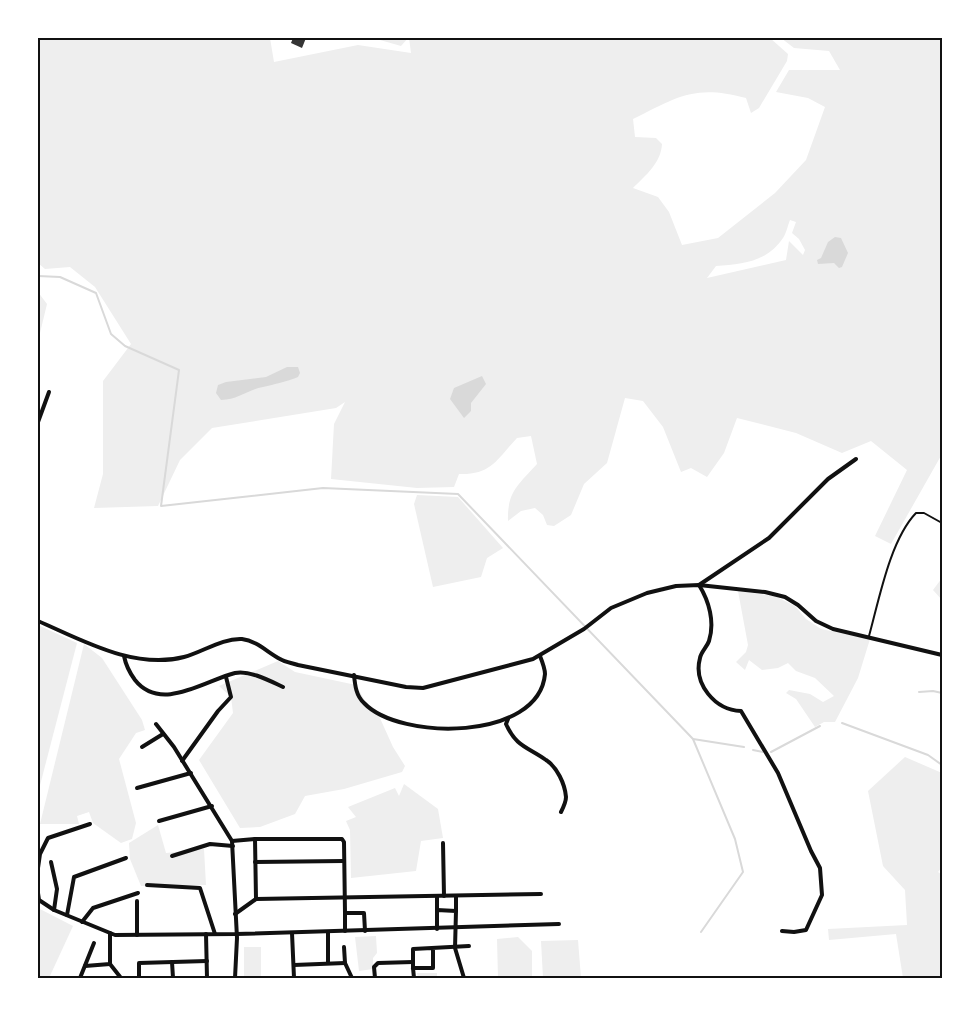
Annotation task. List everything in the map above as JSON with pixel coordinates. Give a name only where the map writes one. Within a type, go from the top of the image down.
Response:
[{"type":"street","points":[[38,422],[50,392]]},
{"type":"street","points":[[699,585],[769,538],[828,479],[856,459]]},
{"type":"street","points":[[699,585],[708,598],[711,619],[709,640],[700,657],[698,676],[704,689],[721,707],[741,711],[748,720],[778,773],[820,868],[822,895],[806,930],[782,931]]},
{"type":"street","points":[[38,621],[124,656],[156,659],[184,657],[231,640],[244,639],[254,642],[280,659],[298,665],[406,687],[423,688],[518,665],[540,656],[584,629],[611,608],[648,593],[676,586],[699,585],[765,592],[785,597],[816,621],[833,629],[942,655]]},
{"type":"street","points":[[124,656],[126,665],[140,685],[164,694],[198,688],[236,673],[250,675],[283,687]]},
{"type":"street","points":[[354,675],[356,689],[363,702],[376,712],[401,721],[438,730],[458,730],[508,719],[526,709],[539,692],[545,674],[540,656]]},
{"type":"street","points":[[182,761],[218,711],[231,697],[226,677]]},
{"type":"street","points":[[508,719],[506,724],[518,743],[546,760],[558,772],[566,798],[561,812]]},
{"type":"street","points":[[156,724],[212,806],[232,844],[236,934],[235,978]]},
{"type":"street","points":[[142,747],[163,734]]},
{"type":"street","points":[[138,788],[191,773]]},
{"type":"street","points":[[159,822],[212,806]]},
{"type":"street","points":[[38,868],[44,843],[48,838],[90,824]]},
{"type":"street","points":[[172,856],[210,844],[232,844],[255,839],[338,838],[344,842],[345,931]]},
{"type":"street","points":[[255,839],[256,899]]},
{"type":"street","points":[[443,843],[444,896]]},
{"type":"street","points":[[67,916],[74,877],[126,858]]},
{"type":"street","points":[[255,862],[344,861]]},
{"type":"street","points":[[51,862],[57,889],[54,910]]},
{"type":"street","points":[[147,885],[200,888],[215,934]]},
{"type":"street","points":[[38,893],[39,900],[67,916],[110,933],[137,935],[292,933],[559,924]]},
{"type":"street","points":[[82,922],[94,908],[138,893]]},
{"type":"street","points":[[235,914],[256,899],[541,894]]},
{"type":"street","points":[[437,896],[437,929]]},
{"type":"street","points":[[456,896],[457,928],[455,948],[464,978]]},
{"type":"street","points":[[137,901],[137,935]]},
{"type":"street","points":[[437,912],[456,911]]},
{"type":"street","points":[[345,913],[364,913],[364,930]]},
{"type":"street","points":[[328,932],[328,963]]},
{"type":"street","points":[[110,933],[110,964],[121,978]]},
{"type":"street","points":[[292,933],[294,978]]},
{"type":"street","points":[[206,934],[208,978]]},
{"type":"street","points":[[80,978],[94,942]]},
{"type":"street","points":[[414,978],[413,949],[469,946]]},
{"type":"street","points":[[344,947],[345,963],[352,978]]},
{"type":"street","points":[[413,968],[433,968],[433,949]]},
{"type":"street","points":[[130,978],[139,978],[139,963],[207,961]]},
{"type":"street","points":[[172,962],[173,978]]},
{"type":"street","points":[[375,978],[374,967],[378,963],[413,962]]},
{"type":"street","points":[[294,965],[345,963]]},
{"type":"street","points":[[85,966],[110,964]]},
{"type":"lane","points":[[868,637],[882,582],[908,521],[916,513],[924,513],[942,522]]},
{"type":"shaded area","points":[[38,38],[270,38],[274,62],[358,45],[411,53],[409,38],[770,38],[788,54],[787,61],[759,108],[751,113],[746,98],[713,92],[687,95],[675,99],[633,119],[635,137],[656,138],[662,144],[656,163],[633,188],[658,197],[669,212],[682,245],[718,238],[775,193],[806,160],[825,107],[808,98],[776,92],[789,70],[840,70],[829,51],[794,48],[781,38],[942,38],[942,454],[891,544],[875,536],[907,470],[871,441],[842,453],[796,433],[737,418],[724,453],[707,477],[691,468],[681,472],[663,427],[643,401],[625,398],[607,463],[584,484],[571,515],[554,526],[547,525],[543,515],[535,508],[521,511],[508,521],[509,503],[515,490],[537,464],[531,436],[517,438],[499,459],[487,469],[470,474],[459,474],[454,487],[417,488],[331,479],[334,424],[345,402],[336,408],[212,428],[180,460],[158,506],[94,508],[103,474],[103,381],[131,344],[95,287],[70,267],[45,269],[38,263]],"holes":[[[790,220],[796,222],[792,233],[799,239],[805,250],[803,255],[789,241],[786,260],[707,278],[716,266],[744,263],[762,257],[777,246],[783,238]]]},
{"type":"shaded area","points":[[373,38],[408,38],[401,46]]},
{"type":"shaded area","points":[[835,237],[841,238],[848,253],[842,267],[839,268],[834,263],[818,264],[817,260],[821,258],[828,242]]},
{"type":"shaded area","points":[[38,292],[47,304],[40,333],[38,355]]},
{"type":"shaded area","points":[[287,367],[298,367],[300,373],[298,377],[257,388],[227,400],[221,400],[216,393],[218,385],[226,382],[266,377]]},
{"type":"shaded area","points":[[482,376],[486,384],[471,403],[471,411],[464,418],[450,399],[454,388]]},
{"type":"shaded area","points":[[417,495],[458,497],[503,548],[487,558],[481,577],[433,587],[414,504]]},
{"type":"shaded area","points":[[942,578],[942,600],[933,590]]},
{"type":"shaded area","points":[[738,591],[775,596],[795,606],[806,619],[821,629],[870,639],[858,678],[835,722],[824,722],[815,727],[796,699],[786,693],[789,690],[810,694],[823,702],[834,696],[815,678],[796,671],[788,663],[778,668],[762,670],[749,660],[745,670],[736,662],[746,652],[748,645]]},
{"type":"shaded area","points":[[38,625],[77,643],[38,793]]},
{"type":"shaded area","points":[[84,644],[102,658],[142,720],[145,730],[136,733],[119,759],[136,823],[132,839],[121,843],[93,823],[89,812],[77,816],[79,824],[40,824]]},
{"type":"shaded area","points":[[278,661],[295,672],[356,685],[369,708],[379,716],[393,747],[405,766],[402,772],[344,789],[305,796],[295,814],[260,827],[240,828],[199,760],[233,713],[231,697],[219,686]]},
{"type":"shaded area","points":[[905,757],[942,773],[942,867],[938,872],[942,875],[942,978],[903,978],[896,934],[829,940],[828,929],[907,925],[905,890],[883,866],[868,791]]},
{"type":"shaded area","points":[[404,784],[438,809],[443,838],[421,841],[416,871],[351,878],[350,830],[346,821],[356,817],[348,807],[395,788],[399,796]]},
{"type":"shaded area","points":[[158,825],[166,853],[204,849],[206,885],[141,886],[130,859],[129,843]]},
{"type":"shaded area","points":[[38,908],[73,926],[49,978],[38,978]]},
{"type":"shaded area","points":[[376,936],[377,953],[373,958],[373,969],[359,971],[355,937]]},
{"type":"shaded area","points":[[518,937],[532,951],[532,978],[498,978],[497,939]]},
{"type":"shaded area","points":[[578,940],[581,978],[543,978],[541,941]]},
{"type":"shaded area","points":[[244,947],[261,947],[261,978],[244,978]]},
{"type":"shaded area","points":[[417,973],[437,973],[437,978],[418,978]]},
{"type":"building","points":[[293,38],[306,38],[302,48],[291,43]]},
{"type":"waterway","points":[[38,276],[60,277],[96,293],[111,334],[125,346],[179,370],[161,506],[323,488],[458,494],[693,739],[735,839],[743,872],[701,932]]},
{"type":"waterway","points":[[919,692],[933,691],[942,693]]},
{"type":"waterway","points":[[842,723],[928,755],[942,765]]},
{"type":"waterway","points":[[771,752],[820,726]]},
{"type":"waterway","points":[[693,739],[744,747]]},
{"type":"waterway","points":[[753,750],[763,752]]}]
